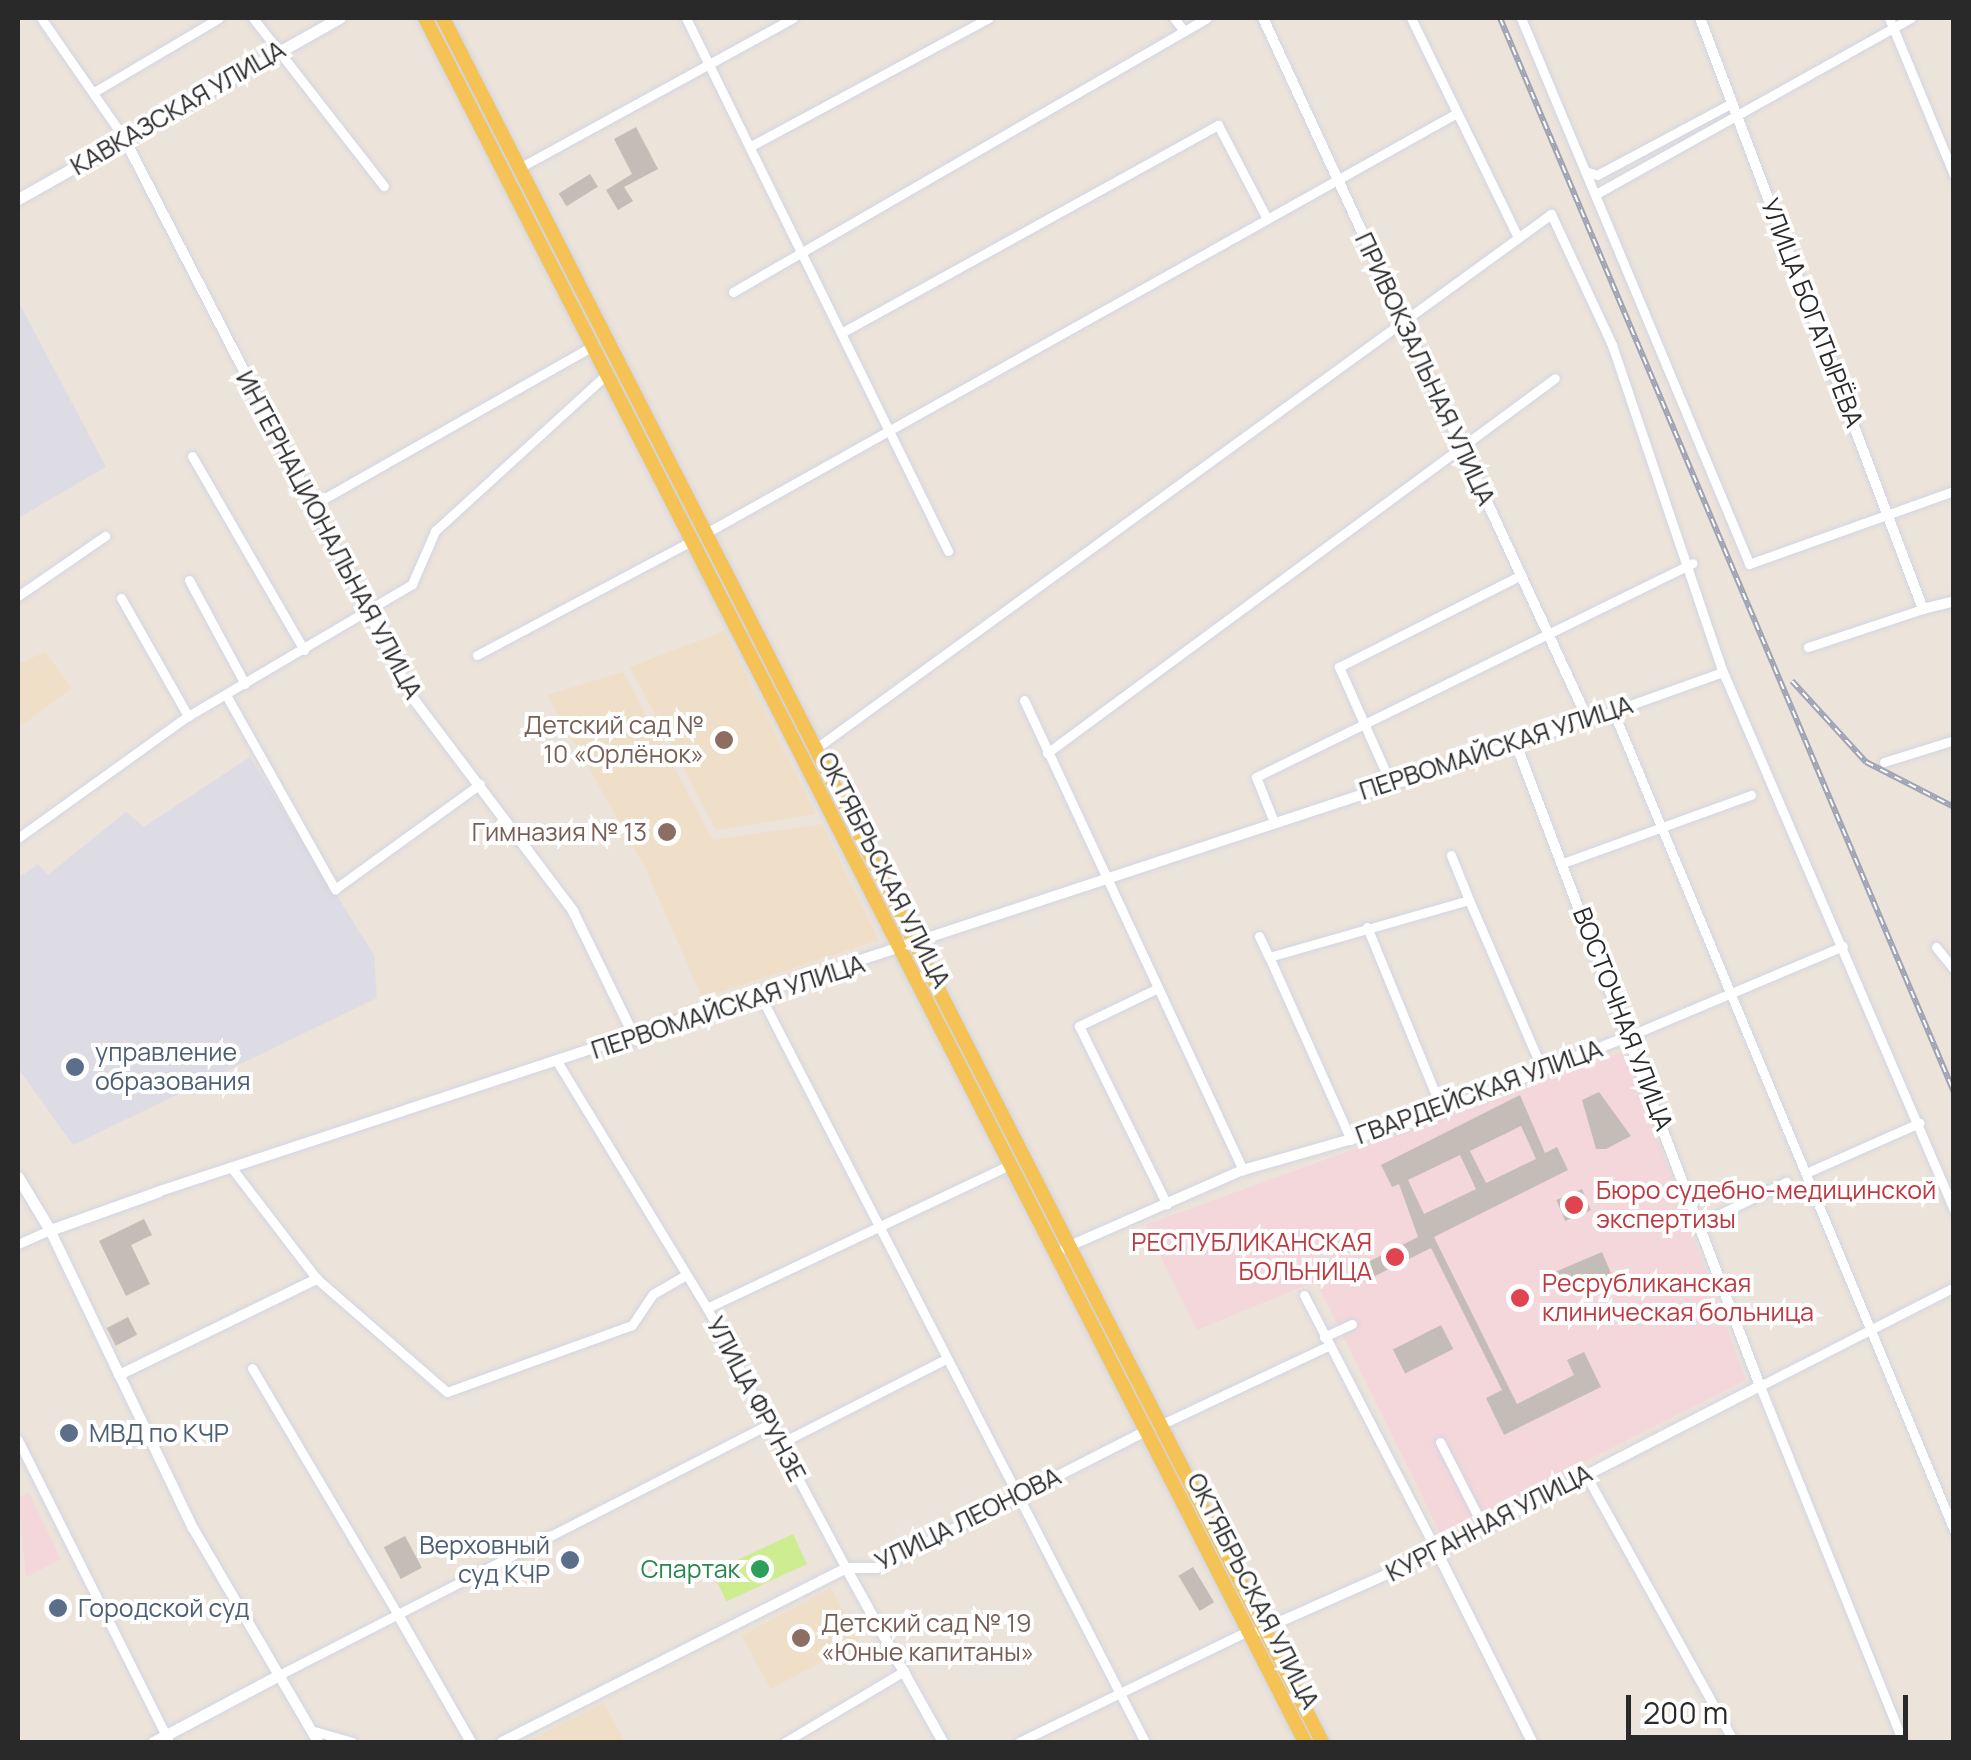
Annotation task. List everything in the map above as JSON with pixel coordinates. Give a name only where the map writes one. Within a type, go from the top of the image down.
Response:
[{"type":"main road","name":"КАВКАЗСКАЯ УЛИЦА","points":[[18,200],[338,18]]},
{"type":"main road","name":"ОКТЯБРЬСКАЯ УЛИЦА","points":[[425,18],[608,373],[815,748],[1322,1742]]},
{"type":"main road","name":"ОКТЯБРЬСКАЯ УЛИЦА","points":[[443,18],[521,167],[898,950],[1305,1742]]},
{"type":"main road","points":[[18,1177],[50,1230]]},
{"type":"main road","name":"ПЕРВОМАЙСКАЯ УЛИЦА","points":[[50,1230],[157,1192]]},
{"type":"main road","points":[[162,1740],[279,1674]]},
{"type":"street","name":"ИНТЕРНАЦИОНАЛЬНАЯ УЛИЦА","points":[[41,18],[124,138],[364,614],[412,697],[573,911],[636,1040]]},
{"type":"street","points":[[94,92],[219,18]]},
{"type":"street","points":[[252,18],[384,186]]},
{"type":"street","points":[[686,18],[948,550]]},
{"type":"street","points":[[521,167],[793,18]]},
{"type":"street","points":[[751,146],[989,18]]},
{"type":"street","points":[[1174,18],[1184,31]]},
{"type":"street","points":[[733,292],[1207,18]]},
{"type":"street","name":"ПРИВОКЗАЛЬНАЯ УЛИЦА","points":[[1263,18],[1338,176],[1399,323],[1588,720]]},
{"type":"street","points":[[1411,18],[1518,236]]},
{"type":"street","points":[[1521,18],[1596,194],[1737,551],[1758,568],[1954,491]]},
{"type":"street","name":"УЛИЦА БОГАТЫРЁВА","points":[[1700,18],[1923,610]]},
{"type":"street","points":[[1596,194],[1737,117],[1891,22],[1910,18]]},
{"type":"street","points":[[1891,22],[1954,176]]},
{"type":"street","points":[[1586,170],[1597,175],[1732,103]]},
{"type":"street","points":[[477,655],[889,433],[1338,176],[1456,114]]},
{"type":"street","points":[[841,333],[1218,125],[1266,217]]},
{"type":"street","points":[[815,748],[1551,214],[1612,345],[1692,564],[1724,672],[1954,1210]]},
{"type":"street","points":[[311,506],[594,345]]},
{"type":"street","points":[[18,838],[188,716],[418,579],[418,559],[436,531],[608,373]]},
{"type":"street","points":[[1047,753],[1555,378]]},
{"type":"street","points":[[192,456],[304,650]]},
{"type":"street","points":[[18,596],[105,536]]},
{"type":"street","points":[[1274,822],[1256,776],[1692,564]]},
{"type":"street","points":[[1390,782],[1340,667],[1521,575]]},
{"type":"street","points":[[189,580],[245,684]]},
{"type":"street","points":[[121,598],[188,716]]},
{"type":"street","points":[[1808,647],[1954,601]]},
{"type":"street","name":"ПЕРВОМАЙСКАЯ УЛИЦА","points":[[157,1192],[636,1040],[1724,672]]},
{"type":"street","points":[[226,695],[335,889],[480,784]]},
{"type":"street","points":[[1024,700],[1243,1170]]},
{"type":"street","points":[[1613,711],[1954,1530]]},
{"type":"street","points":[[1884,762],[1954,740]]},
{"type":"street","name":"ВОСТОЧНАЯ УЛИЦА","points":[[1516,744],[1760,1386],[1903,1742]]},
{"type":"street","points":[[1563,863],[1751,795]]},
{"type":"street","points":[[1451,855],[1543,1071]]},
{"type":"street","points":[[1269,957],[1469,900]]},
{"type":"street","points":[[1366,927],[1442,1110]]},
{"type":"street","points":[[1259,936],[1351,1140]]},
{"type":"street","name":"ГВАРДЕЙСКАЯ УЛИЦА","points":[[1056,1252],[1243,1170],[1442,1110],[1730,996],[1843,946]]},
{"type":"street","points":[[1936,947],[1954,969]]},
{"type":"street","points":[[1158,988],[1079,1026],[1167,1204]]},
{"type":"street","points":[[761,997],[878,1232],[1145,1742]]},
{"type":"street","name":"УЛИЦА ФРУНЗЕ","points":[[558,1063],[707,1308],[942,1742]]},
{"type":"street","points":[[1806,1173],[1919,1123]]},
{"type":"street","points":[[707,1308],[878,1232],[1010,1165]]},
{"type":"street","points":[[231,1167],[317,1279],[447,1392],[632,1326],[653,1294],[686,1275]]},
{"type":"street","points":[[1699,1224],[1786,1182]]},
{"type":"street","points":[[50,1230],[119,1374],[318,1742]]},
{"type":"street","name":"ПЕРВОМАЙСКАЯ УЛИЦА","points":[[18,1244],[50,1230]]},
{"type":"street","points":[[119,1374],[317,1279]]},
{"type":"street","name":"КУРГАННАЯ УЛИЦА","points":[[1019,1742],[1248,1630],[1265,1631],[1437,1552],[1954,1287]]},
{"type":"street","points":[[1304,1295],[1532,1742]]},
{"type":"street","name":"УЛИЦА ЛЕОНОВА","points":[[502,1742],[846,1568],[877,1568],[1326,1342],[1352,1324]]},
{"type":"street","points":[[780,1444],[944,1360]]},
{"type":"street","points":[[252,1368],[471,1742]]},
{"type":"street","points":[[279,1674],[769,1424]]},
{"type":"street","points":[[18,1440],[162,1740]]},
{"type":"street","points":[[1440,1442],[1484,1528]]},
{"type":"street","points":[[1586,1475],[1734,1742]]},
{"type":"street","points":[[785,1742],[904,1672]]},
{"type":"street","points":[[311,1730],[352,1742]]},
{"type":"shaded area","points":[[18,301],[106,467],[18,518]]},
{"type":"shaded area","name":"Детский сад № 10 «Орлёнок»","points":[[724,631],[816,814],[716,830],[630,667]]},
{"type":"shaded area","points":[[45,652],[72,688],[18,728],[18,664]]},
{"type":"shaded area","name":"Гимназия № 13","points":[[623,672],[713,840],[822,824],[879,940],[702,998],[645,867],[547,695]]},
{"type":"shaded area","points":[[250,757],[374,955],[377,998],[73,1145],[18,1068],[18,878],[38,864],[48,875],[126,812],[144,827]]},
{"type":"shaded area","name":"Ресрубликанская клиническая больница","points":[[1625,1051],[1746,1380],[1441,1535],[1316,1281],[1197,1330],[1145,1225]]},
{"type":"shaded area","points":[[29,1493],[61,1559],[26,1577],[18,1498]]},
{"type":"shaded area","name":"Детский сад № 19 «Юные капитаны»","points":[[831,1588],[860,1642],[770,1689],[742,1635]]},
{"type":"shaded area","points":[[604,1703],[625,1742],[526,1742]]},
{"type":"green space","name":"Спартак","points":[[793,1534],[807,1564],[726,1602],[712,1572]]},
{"type":"building","points":[[636,127],[658,169],[624,187],[633,201],[618,210],[606,190],[632,174],[614,139]]},
{"type":"building","points":[[590,174],[598,187],[567,206],[559,194]]},
{"type":"building","points":[[1599,1092],[1631,1136],[1606,1149],[1596,1149],[1582,1100]]},
{"type":"building","name":"РЕСПУБЛИКАНСКАЯ БОЛЬНИЦА","points":[[1520,1095],[1545,1153],[1557,1147],[1568,1170],[1434,1237],[1517,1404],[1574,1375],[1567,1360],[1584,1352],[1601,1387],[1504,1435],[1486,1398],[1502,1390],[1431,1248],[1367,1280],[1360,1266],[1418,1237],[1399,1184],[1392,1187],[1381,1165]],"holes":[[[1521,1126],[1536,1159],[1486,1183],[1470,1151]],[[1460,1155],[1476,1189],[1424,1214],[1408,1180]]]},
{"type":"building","name":"Бюро судебно-медицинской экспертизы","points":[[1582,1189],[1591,1210],[1565,1221],[1556,1200]]},
{"type":"building","points":[[144,1219],[152,1235],[131,1245],[150,1284],[126,1296],[99,1241]]},
{"type":"building","points":[[1602,1252],[1611,1273],[1563,1293],[1554,1272]]},
{"type":"building","points":[[128,1317],[137,1335],[116,1346],[107,1328]]},
{"type":"building","points":[[1441,1325],[1453,1349],[1405,1374],[1393,1350]]},
{"type":"building","points":[[405,1536],[422,1568],[401,1579],[384,1547]]},
{"type":"building","points":[[1193,1567],[1214,1602],[1200,1611],[1178,1576]]},
{"type":"railway","points":[[1500,18],[1954,1092]]},
{"type":"railway","points":[[1792,681],[1866,762],[1954,807]]},
{"type":"place","name":"Детский сад № 10 «Орлёнок»","points":[[724,740]]},
{"type":"place","name":"Гимназия № 13","points":[[667,832]]},
{"type":"place","name":"управление образования","points":[[75,1067]]},
{"type":"place","name":"Бюро судебно-медицинской экспертизы","points":[[1574,1205]]},
{"type":"place","name":"РЕСПУБЛИКАНСКАЯ БОЛЬНИЦА","points":[[1395,1257]]},
{"type":"place","name":"Ресрубликанская клиническая больница","points":[[1520,1298]]},
{"type":"place","name":"МВД по КЧР","points":[[69,1433]]},
{"type":"place","name":"Верховный суд КЧР","points":[[570,1560]]},
{"type":"place","name":"Спартак","points":[[760,1569]]},
{"type":"place","name":"Городской суд","points":[[58,1608]]},
{"type":"place","name":"Детский сад № 19 «Юные капитаны»","points":[[801,1638]]}]
